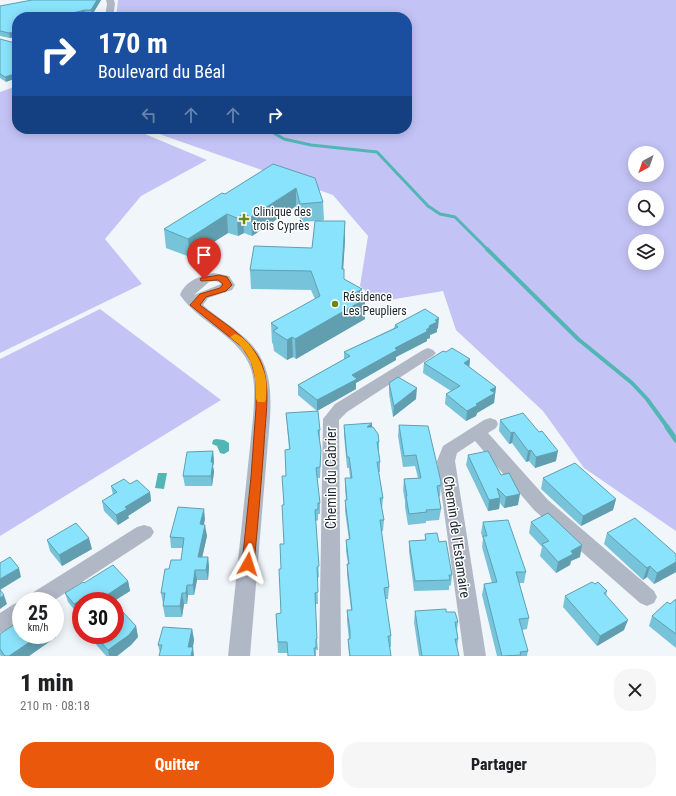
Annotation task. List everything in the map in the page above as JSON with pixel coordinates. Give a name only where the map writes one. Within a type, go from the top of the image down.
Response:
[{"type":"street","points":[[110,0],[110,12]]},
{"type":"street","points":[[195,305],[245,345],[255,361],[261,380],[261,408],[254,505],[239,656]]},
{"type":"street","name":"Chemin du Cabrier","points":[[330,656],[331,419],[341,408],[428,353]]},
{"type":"street","name":"Chemin de l'Estamaire","points":[[475,656],[446,461],[449,450],[483,428],[541,505],[646,597]]},
{"type":"street","points":[[50,592],[144,532]]},
{"type":"street","points":[[0,624],[12,616]]},
{"type":"shaded area","points":[[118,0],[676,0],[676,531],[584,468],[543,411],[456,330],[443,291],[377,302],[360,286],[368,236],[333,195],[160,134],[412,134],[412,12],[117,12]]},
{"type":"shaded area","points":[[12,88],[12,134],[145,134],[207,160],[141,196],[105,239],[142,284],[0,353],[0,92]]},
{"type":"shaded area","points":[[100,309],[221,400],[0,536],[0,359]]},
{"type":"shaded area","points":[[213,440],[224,440],[229,443],[229,451],[224,454],[220,453],[217,446],[212,444]]},
{"type":"shaded area","points":[[158,473],[167,473],[164,489],[155,488]]},
{"type":"building","points":[[32,0],[97,0],[91,10],[77,12],[12,12],[12,32],[9,33],[0,31],[0,6]]},
{"type":"building","points":[[0,39],[12,42],[12,75],[5,77],[0,74]]},
{"type":"building","points":[[273,164],[315,178],[323,202],[300,204],[296,188],[251,217],[243,214],[237,218],[227,214],[188,239],[164,229],[222,193],[225,194]]},
{"type":"building","points":[[315,221],[345,221],[342,269],[344,269],[344,279],[362,289],[355,293],[365,299],[295,339],[292,337],[287,340],[273,331],[278,328],[271,323],[320,296],[311,271],[250,270],[254,246],[312,248]]},
{"type":"building","points":[[425,309],[439,318],[435,320],[437,322],[429,326],[430,327],[426,330],[428,331],[395,348],[397,350],[352,375],[357,379],[317,400],[298,385],[350,356],[344,352],[398,327],[395,325]]},
{"type":"building","points":[[452,348],[470,359],[464,363],[496,387],[490,390],[495,393],[467,411],[446,394],[460,386],[424,363],[443,351],[446,352]]},
{"type":"building","points":[[398,377],[417,388],[394,406],[389,383]]},
{"type":"building","points":[[318,411],[320,430],[318,430],[321,450],[320,467],[316,468],[320,503],[318,503],[318,509],[315,510],[319,566],[317,567],[318,592],[315,593],[316,648],[314,648],[315,656],[288,656],[287,642],[278,642],[276,614],[281,613],[279,569],[281,569],[280,544],[284,544],[282,476],[286,476],[285,450],[290,449],[286,413]]},
{"type":"building","points":[[523,413],[539,432],[542,431],[558,451],[536,457],[531,450],[528,451],[514,432],[511,433],[500,420]]},
{"type":"building","points":[[372,423],[367,427],[373,427],[378,434],[379,442],[377,442],[380,462],[377,462],[383,498],[380,498],[384,520],[380,520],[389,587],[384,588],[391,636],[388,636],[391,656],[350,656],[348,639],[350,639],[350,631],[347,610],[352,610],[347,564],[349,564],[346,540],[350,539],[345,500],[347,500],[345,478],[352,478],[349,457],[347,457],[344,425]]},
{"type":"building","points":[[399,425],[428,426],[441,482],[441,485],[437,486],[441,509],[426,510],[427,512],[409,514],[404,479],[421,478],[416,455],[404,456]]},
{"type":"building","points":[[213,451],[211,476],[183,476],[187,452]]},
{"type":"building","points":[[488,451],[501,475],[509,473],[520,494],[506,497],[497,488],[500,498],[489,500],[468,455]]},
{"type":"building","points":[[575,463],[616,499],[583,516],[543,478]]},
{"type":"building","points":[[124,479],[130,484],[137,480],[150,492],[125,507],[127,509],[116,515],[102,501],[117,492],[111,486]]},
{"type":"building","points":[[178,507],[204,509],[200,524],[205,525],[198,557],[208,557],[206,570],[195,570],[193,585],[187,585],[186,593],[182,593],[180,606],[163,606],[165,593],[161,593],[165,569],[169,569],[171,560],[181,560],[184,538],[170,537]]},
{"type":"building","points":[[548,513],[582,545],[571,551],[573,554],[558,562],[542,544],[549,541],[531,522]]},
{"type":"building","points":[[635,518],[676,554],[676,562],[657,573],[650,566],[647,568],[607,533]]},
{"type":"building","points":[[508,520],[526,572],[516,572],[529,618],[519,619],[528,651],[520,652],[521,655],[502,656],[484,584],[497,582],[483,536],[487,536],[483,522]]},
{"type":"building","points":[[76,523],[89,538],[59,555],[47,540]]},
{"type":"building","points":[[437,533],[439,542],[446,541],[452,575],[449,575],[450,580],[415,581],[409,541],[426,540],[425,534]]},
{"type":"building","points":[[10,557],[19,568],[0,579],[0,563]]},
{"type":"building","points":[[113,565],[128,581],[112,592],[72,592],[72,602],[65,593],[83,582],[84,583]]},
{"type":"building","points":[[592,582],[595,584],[598,582],[607,591],[604,593],[628,620],[600,636],[565,596]]},
{"type":"building","points":[[0,590],[4,595],[0,598]]},
{"type":"building","points":[[676,599],[676,634],[652,616],[667,602],[670,604]]},
{"type":"building","points":[[446,609],[446,612],[455,612],[458,622],[455,622],[458,639],[455,639],[459,656],[422,656],[415,611]]},
{"type":"building","points":[[124,613],[136,626],[124,639]]},
{"type":"building","points":[[12,626],[12,644],[27,644],[9,656],[5,656],[0,649],[0,634]]},
{"type":"building","points":[[163,627],[192,629],[188,647],[193,647],[191,656],[159,656],[162,645],[158,645]]},
{"type":"building","points":[[102,644],[116,644],[108,650]]},
{"type":"waterway","points":[[276,134],[284,139],[311,145],[377,152],[428,206],[440,214],[455,217],[487,249]]},
{"type":"waterway","points":[[487,249],[578,339],[632,383],[647,399],[668,428]]},
{"type":"waterway","points":[[667,427],[676,440]]},
{"type":"slow traffic","points":[[235,337],[245,345],[255,361],[261,380],[261,399]]},
{"type":"place","name":"Clinique des trois Cyprès","points":[[244,219]]},
{"type":"place","name":"Résidence Les Peupliers","points":[[335,304]]},
{"type":"route","points":[[204,279],[219,277],[224,279],[228,285],[227,288],[203,295],[195,305],[200,311],[210,317],[245,345],[255,361],[261,380],[261,408],[248,564]]}]
